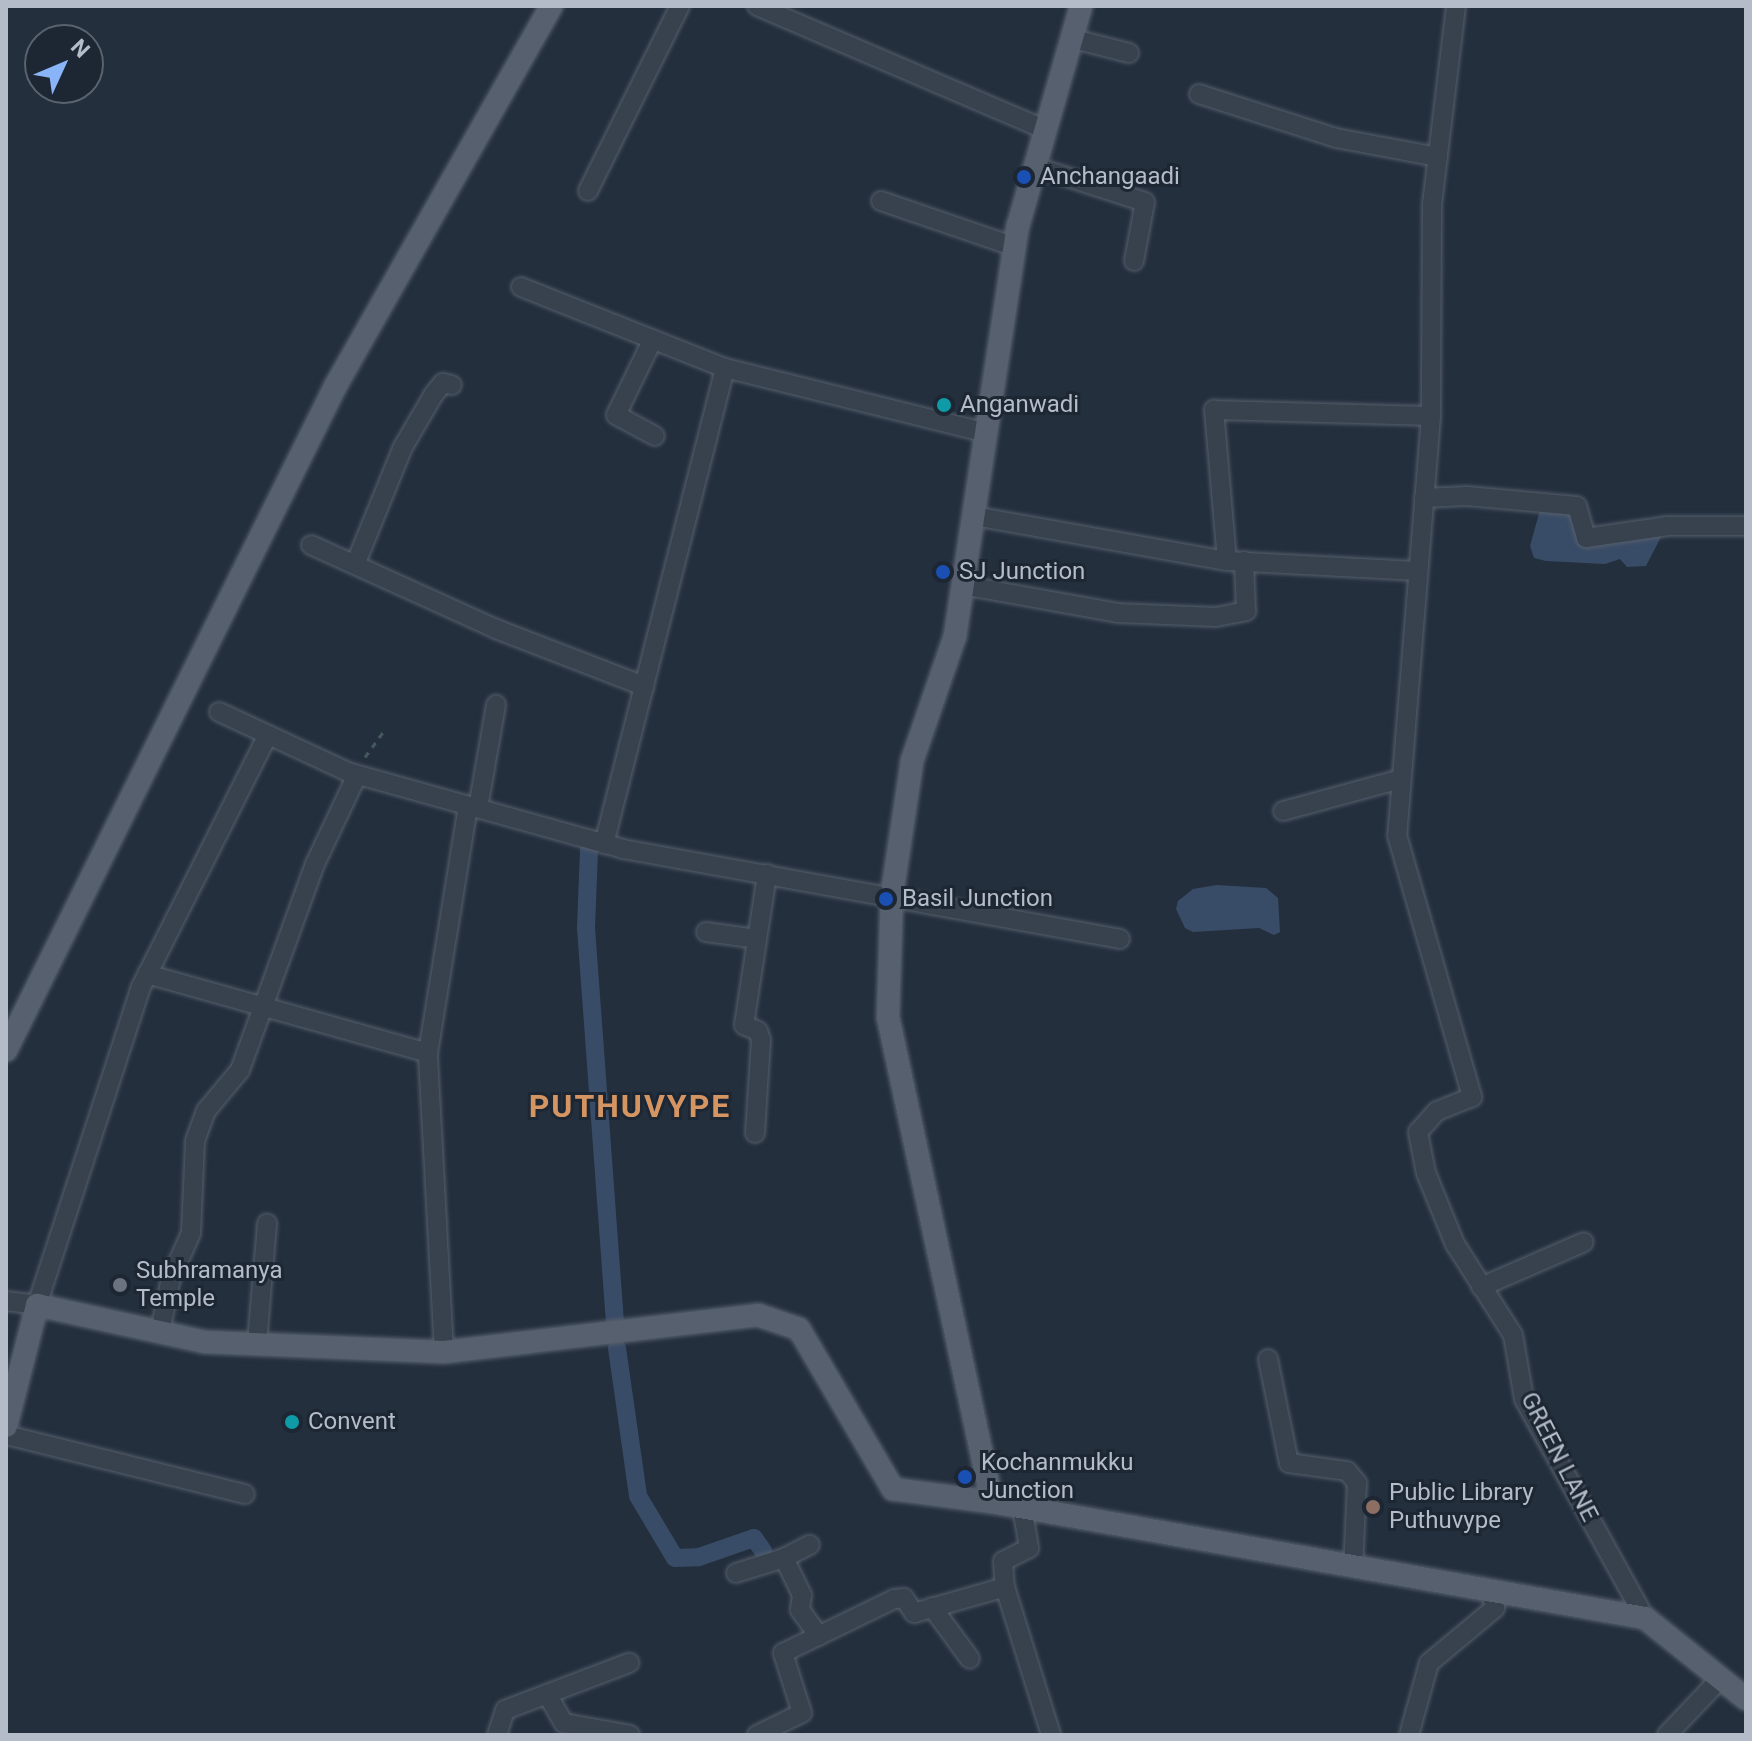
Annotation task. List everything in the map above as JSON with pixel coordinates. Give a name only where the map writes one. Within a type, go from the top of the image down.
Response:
[{"type":"main road","points":[[6,1050],[336,385],[551,6]]},
{"type":"main road","points":[[992,1502],[888,1018],[892,894],[912,761],[955,636],[984,432],[1015,247],[1044,129],[1081,6]]},
{"type":"main road","points":[[6,1426],[37,1305],[205,1342],[444,1352],[758,1315],[799,1329],[893,1489],[1022,1507],[1645,1618],[1746,1699]]},
{"type":"street","points":[[588,191],[680,6]]},
{"type":"street","points":[[757,6],[1044,129]]},
{"type":"street","points":[[1283,811],[1401,779],[1431,416],[1432,203],[1456,6]]},
{"type":"street","points":[[1070,38],[1129,53]]},
{"type":"street","points":[[1199,94],[1336,138],[1438,157]]},
{"type":"street","points":[[1036,167],[1145,202],[1134,261]]},
{"type":"street","points":[[881,201],[1015,247]]},
{"type":"street","points":[[521,287],[725,368],[984,432]]},
{"type":"street","points":[[652,341],[616,415],[655,436]]},
{"type":"street","points":[[604,844],[725,368]]},
{"type":"street","points":[[355,565],[403,447],[434,394],[443,383],[452,385]]},
{"type":"street","points":[[962,585],[1117,613],[1216,617],[1246,611],[1214,410],[1431,416]]},
{"type":"street","points":[[1424,498],[1467,496],[1577,506],[1586,538],[1668,526],[1746,526]]},
{"type":"street","points":[[974,516],[1236,561],[1418,571]]},
{"type":"street","points":[[311,545],[496,629],[644,686]]},
{"type":"street","points":[[444,1352],[428,1053],[473,807],[496,705]]},
{"type":"street","points":[[219,712],[356,774],[604,844],[892,894],[1120,939]]},
{"type":"street","points":[[6,1301],[37,1305],[147,974],[268,735]]},
{"type":"street","points":[[160,1332],[171,1278],[191,1233],[195,1141],[206,1111],[240,1070],[320,852],[356,774]]},
{"type":"street","name":"GREEN LANE","points":[[1401,779],[1397,835],[1472,1097],[1437,1111],[1418,1132],[1426,1173],[1455,1244],[1513,1335],[1524,1399],[1645,1618]]},
{"type":"street","points":[[755,1133],[761,1040],[758,1031],[744,1025],[757,939],[757,916],[767,874]]},
{"type":"street","points":[[706,932],[757,939]]},
{"type":"street","points":[[147,974],[428,1053]]},
{"type":"street","points":[[257,1343],[267,1223]]},
{"type":"street","points":[[1481,1287],[1584,1242]]},
{"type":"street","points":[[1268,1359],[1289,1463],[1347,1471],[1357,1483],[1353,1567]]},
{"type":"street","points":[[6,1435],[245,1494]]},
{"type":"street","points":[[1022,1507],[1029,1548],[1003,1561],[1005,1587],[1051,1735]]},
{"type":"street","points":[[740,1572],[766,1566],[810,1545]]},
{"type":"street","points":[[784,1558],[802,1595],[800,1610],[819,1636]]},
{"type":"street","points":[[757,1735],[802,1713],[783,1653],[894,1599],[904,1598],[914,1613],[1005,1587]]},
{"type":"street","points":[[1409,1735],[1429,1663],[1495,1608],[1491,1592]]},
{"type":"street","points":[[932,1607],[970,1659]]},
{"type":"street","points":[[497,1735],[505,1710],[629,1663]]},
{"type":"street","points":[[1667,1735],[1720,1679]]},
{"type":"street","points":[[547,1694],[564,1723],[630,1735]]},
{"type":"path","points":[[356,774],[384,731]]},
{"type":"water","points":[[1540,510],[1573,511],[1579,531],[1662,535],[1646,566],[1627,567],[1620,559],[1605,564],[1546,561],[1534,558],[1530,546]]},
{"type":"water","points":[[1217,885],[1266,888],[1278,898],[1280,932],[1274,935],[1259,928],[1193,932],[1185,928],[1176,909],[1178,901],[1193,889]]},
{"type":"waterway","points":[[589,850],[586,928],[615,1323]]},
{"type":"waterway","points":[[617,1348],[638,1496],[675,1558],[699,1557],[754,1538],[763,1551]]},
{"type":"place","name":"Anchangaadi","points":[[1024,177]]},
{"type":"place","name":"Anganwadi","points":[[944,405]]},
{"type":"place","name":"SJ Junction","points":[[943,572]]},
{"type":"place","name":"Basil Junction","points":[[886,899]]},
{"type":"place","name":"Subhramanya Temple","points":[[120,1285]]},
{"type":"place","name":"Convent","points":[[292,1422]]},
{"type":"place","name":"Kochanmukku Junction","points":[[965,1477]]},
{"type":"place","name":"Public Library Puthuvype","points":[[1373,1507]]},
{"type":"district","name":"PUTHUVYPE","points":[[630,1106]]}]
